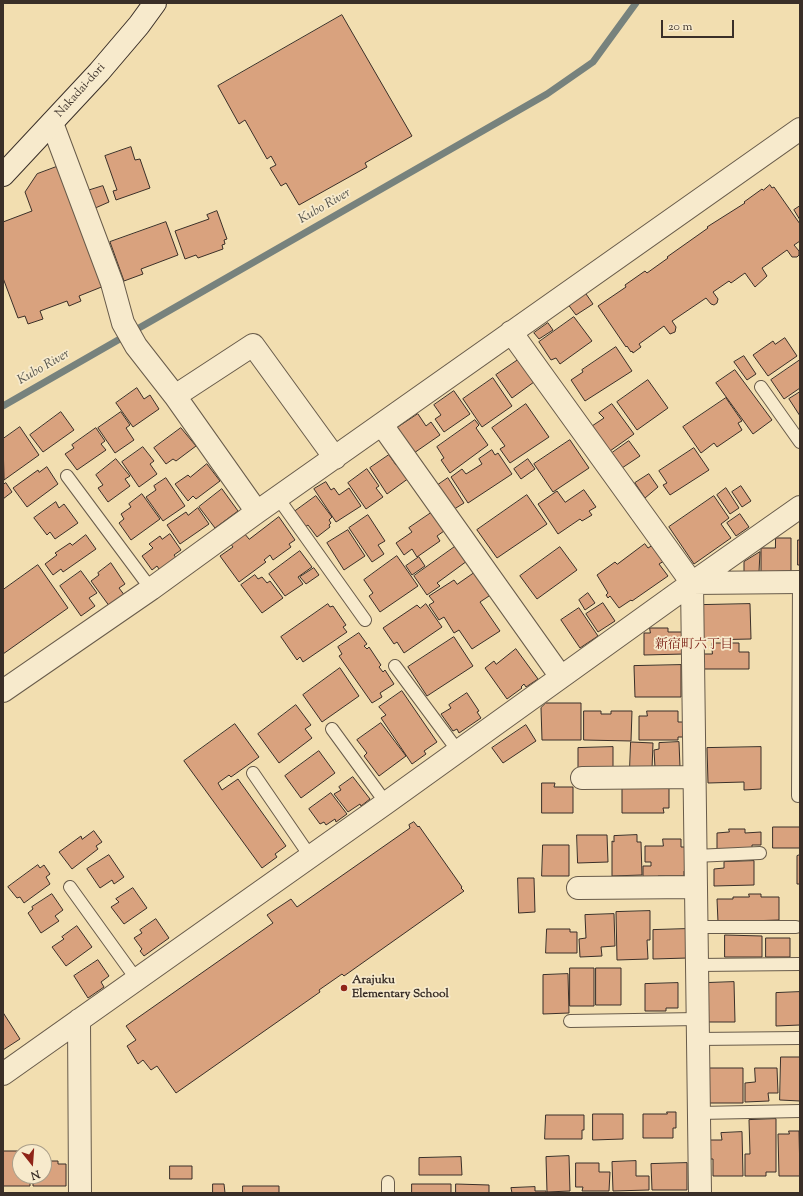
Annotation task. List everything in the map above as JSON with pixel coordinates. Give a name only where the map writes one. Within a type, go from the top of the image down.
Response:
[{"type":"street","name":"Nakadai-dori","points":[[3,175],[52,123],[134,31],[155,3]]},
{"type":"street","points":[[52,123],[112,283],[123,323],[136,346],[175,396],[257,512]]},
{"type":"street","points":[[3,691],[151,589],[257,512],[800,129]]},
{"type":"street","points":[[511,332],[692,583],[700,1193]]},
{"type":"street","points":[[175,396],[253,345],[335,458]]},
{"type":"street","points":[[382,425],[561,677]]},
{"type":"street","points":[[3,1074],[386,803],[800,507]]},
{"type":"street","points":[[692,583],[800,582]]},
{"type":"street","points":[[582,778],[694,777]]},
{"type":"street","points":[[578,888],[696,887]]},
{"type":"street","points":[[79,1020],[80,1193]]},
{"type":"lane","points":[[761,387],[800,442]]},
{"type":"lane","points":[[67,476],[151,589]]},
{"type":"lane","points":[[278,498],[365,620]]},
{"type":"lane","points":[[798,796],[800,582]]},
{"type":"lane","points":[[395,666],[458,751]]},
{"type":"lane","points":[[332,729],[386,803]]},
{"type":"lane","points":[[253,773],[310,856]]},
{"type":"lane","points":[[695,856],[760,853]]},
{"type":"lane","points":[[70,887],[137,980]]},
{"type":"lane","points":[[696,927],[796,927]]},
{"type":"lane","points":[[698,965],[800,964]]},
{"type":"lane","points":[[570,1022],[698,1029],[800,1038]]},
{"type":"lane","points":[[699,1113],[800,1112]]},
{"type":"building","points":[[342,15],[412,136],[365,163],[367,167],[299,205],[286,183],[281,186],[270,168],[276,165],[271,156],[267,159],[245,120],[239,124],[218,86]]},
{"type":"building","points":[[131,147],[135,160],[140,159],[150,188],[116,200],[113,191],[117,190],[105,156]]},
{"type":"building","points":[[59,166],[104,286],[79,296],[81,301],[69,306],[67,301],[40,311],[43,319],[28,324],[25,316],[18,318],[3,278],[3,222],[32,211],[25,192],[37,174]]},
{"type":"building","points":[[770,185],[772,188],[774,187],[800,224],[800,241],[794,245],[799,251],[799,255],[797,257],[792,257],[787,250],[762,268],[767,276],[755,287],[745,273],[731,283],[729,281],[713,292],[718,299],[717,303],[714,305],[711,304],[706,298],[672,321],[676,327],[675,332],[670,334],[664,326],[639,344],[641,347],[633,353],[632,351],[631,352],[598,306],[626,287],[625,285],[645,271],[647,273],[668,258],[667,257],[708,228],[707,227]]},
{"type":"building","points":[[103,186],[109,202],[93,209],[87,191]]},
{"type":"building","points":[[800,206],[800,220],[794,210]]},
{"type":"building","points":[[217,211],[227,239],[224,240],[225,244],[222,245],[223,249],[198,258],[196,255],[185,259],[175,231],[209,219],[207,215]]},
{"type":"building","points":[[166,222],[178,255],[141,269],[143,274],[124,281],[110,242]]},
{"type":"building","points":[[584,291],[593,304],[576,315],[567,303]]},
{"type":"building","points":[[574,317],[592,341],[560,364],[556,358],[551,360],[539,342]]},
{"type":"building","points":[[548,323],[553,330],[539,339],[534,333]]},
{"type":"building","points":[[785,338],[797,356],[768,376],[753,355],[773,341],[775,344]]},
{"type":"building","points":[[616,347],[632,371],[585,401],[571,380],[583,372],[582,370]]},
{"type":"building","points":[[744,356],[756,374],[747,380],[734,362]]},
{"type":"building","points":[[518,360],[534,382],[512,398],[496,375]]},
{"type":"building","points":[[800,360],[800,388],[784,399],[771,380]]},
{"type":"building","points":[[735,370],[772,420],[753,434],[716,383]]},
{"type":"building","points":[[493,378],[512,406],[482,427],[463,399]]},
{"type":"building","points":[[648,380],[668,408],[637,430],[617,402]]},
{"type":"building","points":[[137,388],[144,399],[150,395],[159,409],[133,427],[116,403]]},
{"type":"building","points":[[454,391],[470,414],[444,432],[435,419],[441,415],[434,405]]},
{"type":"building","points":[[800,392],[800,416],[789,399]]},
{"type":"building","points":[[726,398],[742,421],[738,423],[742,430],[717,447],[714,443],[701,453],[683,427]]},
{"type":"building","points":[[526,404],[549,437],[510,463],[500,449],[505,446],[492,428]]},
{"type":"building","points":[[612,404],[634,434],[610,451],[592,426],[604,418],[599,413]]},
{"type":"building","points":[[61,412],[74,430],[43,452],[30,435]]},
{"type":"building","points":[[121,412],[130,425],[126,428],[134,440],[115,453],[98,428]]},
{"type":"building","points":[[418,414],[426,426],[431,422],[440,435],[414,453],[397,428]]},
{"type":"building","points":[[475,420],[479,425],[476,428],[488,445],[450,473],[441,460],[444,458],[437,447]]},
{"type":"building","points":[[20,427],[39,455],[4,480],[3,439]]},
{"type":"building","points":[[96,428],[105,441],[101,444],[106,450],[77,470],[65,454],[74,448],[72,445]]},
{"type":"building","points":[[181,428],[196,446],[176,461],[173,459],[166,464],[154,448]]},
{"type":"building","points":[[570,440],[589,468],[553,492],[534,464]]},
{"type":"building","points":[[629,441],[640,456],[622,468],[612,453]]},
{"type":"building","points":[[143,447],[154,461],[150,464],[157,474],[139,487],[122,462]]},
{"type":"building","points":[[694,448],[709,470],[670,495],[663,485],[667,483],[659,471]]},
{"type":"building","points":[[492,450],[495,455],[498,453],[512,474],[468,503],[451,477],[462,469],[466,474],[482,464],[479,459]]},
{"type":"building","points":[[389,455],[396,465],[399,463],[409,478],[387,494],[370,468]]},
{"type":"building","points":[[116,459],[130,476],[125,479],[130,486],[108,502],[98,488],[103,485],[96,475]]},
{"type":"building","points":[[528,459],[535,469],[521,479],[514,469]]},
{"type":"building","points":[[207,464],[220,481],[196,499],[193,496],[188,501],[175,484],[188,475],[190,477]]},
{"type":"building","points":[[47,467],[58,484],[27,507],[13,488],[38,470],[39,472]]},
{"type":"building","points":[[367,469],[379,486],[376,488],[383,497],[366,509],[348,483]]},
{"type":"building","points":[[649,474],[658,487],[645,498],[635,483]]},
{"type":"building","points":[[166,478],[185,506],[163,521],[146,497],[156,490],[154,486]]},
{"type":"building","points":[[448,478],[464,503],[451,511],[435,487]]},
{"type":"building","points":[[326,482],[331,490],[334,488],[339,495],[349,488],[361,506],[336,522],[314,489]]},
{"type":"building","points":[[6,483],[12,492],[3,499],[3,485]]},
{"type":"building","points":[[741,486],[751,501],[742,507],[732,492]]},
{"type":"building","points":[[726,488],[739,508],[730,514],[717,495]]},
{"type":"building","points":[[222,489],[238,511],[215,528],[199,507]]},
{"type":"building","points":[[584,490],[596,507],[589,511],[592,515],[582,521],[580,519],[558,534],[538,504],[557,491],[565,502]]},
{"type":"building","points":[[142,494],[160,519],[131,540],[119,523],[124,519],[121,514],[131,507],[129,504]]},
{"type":"building","points":[[527,495],[547,524],[497,558],[477,530]]},
{"type":"building","points":[[316,496],[332,517],[329,520],[331,523],[329,525],[330,527],[317,537],[308,525],[305,527],[294,512]]},
{"type":"building","points":[[714,496],[729,518],[721,524],[731,538],[694,564],[669,527]]},
{"type":"building","points":[[56,502],[59,508],[64,504],[78,523],[55,539],[50,532],[47,535],[34,518]]},
{"type":"building","points":[[198,508],[209,524],[180,544],[167,525],[186,512],[188,515]]},
{"type":"building","points":[[431,513],[444,531],[437,536],[440,541],[417,557],[412,549],[404,555],[396,543],[412,532],[409,528]]},
{"type":"building","points":[[740,514],[749,527],[736,536],[727,523]]},
{"type":"building","points":[[368,515],[385,541],[378,545],[384,554],[372,562],[349,528]]},
{"type":"building","points":[[279,517],[295,540],[289,544],[291,547],[273,560],[270,555],[264,560],[266,562],[239,582],[220,556],[233,547],[230,543],[244,533],[249,539]]},
{"type":"building","points":[[348,530],[365,556],[344,570],[327,543]]},
{"type":"building","points":[[170,534],[181,550],[174,555],[177,559],[161,572],[157,566],[152,570],[142,556],[153,548],[149,544],[160,536],[162,539]]},
{"type":"building","points":[[86,535],[96,549],[63,572],[61,569],[53,575],[45,564],[57,555],[55,553],[70,543],[72,545]]},
{"type":"building","points":[[776,538],[791,538],[791,571],[761,572],[761,548],[775,548]]},
{"type":"building","points":[[798,540],[800,540],[800,565],[798,565]]},
{"type":"building","points":[[645,544],[648,548],[653,545],[664,561],[659,564],[668,576],[632,601],[631,600],[619,608],[610,596],[608,598],[606,595],[608,593],[597,575],[615,562],[617,564]]},
{"type":"building","points":[[456,546],[467,561],[437,583],[440,586],[427,595],[414,576]]},
{"type":"building","points":[[560,547],[577,570],[537,599],[520,576]]},
{"type":"building","points":[[300,551],[312,567],[298,577],[303,584],[285,596],[269,574]]},
{"type":"building","points":[[760,552],[759,572],[744,572],[744,562]]},
{"type":"building","points":[[397,556],[418,586],[380,612],[369,596],[373,593],[364,580]]},
{"type":"building","points":[[419,557],[425,566],[412,575],[406,566]]},
{"type":"building","points":[[111,563],[125,584],[119,588],[125,596],[110,607],[91,581],[99,575],[98,573]]},
{"type":"building","points":[[38,565],[68,608],[3,654],[3,590]]},
{"type":"building","points":[[314,568],[319,575],[306,584],[300,577]]},
{"type":"building","points":[[81,571],[97,593],[89,598],[95,606],[81,616],[60,586]]},
{"type":"building","points":[[477,571],[492,594],[480,602],[500,631],[472,649],[459,630],[454,633],[444,617],[439,620],[429,605],[434,602],[429,596],[454,580],[457,584]]},
{"type":"building","points":[[255,575],[258,579],[262,577],[267,583],[270,581],[283,598],[262,613],[241,585]]},
{"type":"building","points":[[588,593],[595,603],[585,610],[579,600]]},
{"type":"building","points":[[603,603],[615,621],[598,632],[586,614]]},
{"type":"building","points":[[328,604],[330,607],[333,606],[346,625],[343,627],[347,632],[303,662],[300,657],[297,660],[281,637]]},
{"type":"building","points":[[426,604],[442,627],[404,653],[397,642],[394,644],[383,628],[417,605],[420,608]]},
{"type":"building","points":[[750,604],[751,639],[702,640],[702,605]]},
{"type":"building","points":[[579,608],[598,636],[580,648],[561,620]]},
{"type":"building","points":[[650,628],[668,628],[668,632],[683,632],[684,654],[644,655],[644,633],[650,633]]},
{"type":"building","points":[[359,633],[367,644],[364,646],[367,649],[369,647],[381,665],[379,667],[383,672],[385,670],[394,684],[380,693],[382,697],[372,703],[339,656],[342,654],[338,647]]},
{"type":"building","points":[[454,637],[473,666],[427,696],[408,667]]},
{"type":"building","points":[[712,643],[739,643],[739,652],[749,652],[749,669],[703,669],[703,654],[712,654]]},
{"type":"building","points":[[516,649],[538,679],[526,687],[524,684],[521,687],[522,688],[507,699],[485,668],[494,661],[496,664]]},
{"type":"building","points":[[681,665],[681,697],[635,697],[634,666]]},
{"type":"building","points":[[340,668],[359,696],[322,722],[303,695]]},
{"type":"building","points":[[402,691],[437,742],[424,751],[426,754],[412,764],[381,718],[386,715],[379,707]]},
{"type":"building","points":[[467,693],[479,711],[477,712],[481,718],[459,733],[457,729],[453,731],[441,714],[451,708],[449,705]]},
{"type":"building","points":[[546,703],[581,703],[581,740],[542,740],[541,708]]},
{"type":"building","points":[[296,705],[311,725],[305,729],[312,738],[279,763],[258,734]]},
{"type":"building","points":[[584,711],[601,711],[601,714],[611,714],[611,711],[632,711],[631,741],[584,740]]},
{"type":"building","points":[[647,711],[678,711],[678,722],[683,722],[683,737],[678,737],[678,740],[639,740],[639,716],[647,716]]},
{"type":"building","points":[[381,723],[406,756],[379,776],[364,756],[367,753],[357,740]]},
{"type":"building","points":[[235,724],[259,757],[231,777],[229,775],[218,783],[222,790],[238,779],[286,846],[275,854],[277,857],[262,868],[184,761]]},
{"type":"building","points":[[526,725],[536,741],[503,763],[492,748]]},
{"type":"building","points":[[631,742],[653,743],[652,769],[630,768]]},
{"type":"building","points":[[679,742],[680,767],[655,768],[654,750],[659,749],[659,743]]},
{"type":"building","points":[[613,747],[613,768],[578,769],[578,748]]},
{"type":"building","points":[[761,747],[761,789],[744,790],[744,782],[708,783],[707,748]]},
{"type":"building","points":[[319,751],[335,773],[301,798],[285,776]]},
{"type":"building","points":[[353,777],[370,799],[361,806],[360,804],[348,812],[334,794],[341,790],[339,787]]},
{"type":"building","points":[[542,783],[555,783],[554,787],[573,787],[573,813],[542,813]]},
{"type":"building","points":[[669,787],[669,808],[663,808],[664,813],[622,813],[622,788]]},
{"type":"building","points":[[331,793],[347,814],[336,822],[335,819],[326,825],[324,822],[320,824],[309,809]]},
{"type":"building","points":[[414,822],[418,827],[419,826],[464,891],[344,976],[342,974],[319,990],[320,992],[176,1093],[157,1066],[151,1070],[143,1060],[138,1064],[127,1046],[136,1040],[126,1026],[273,923],[267,915],[291,899],[297,907],[410,828],[409,825]]},
{"type":"building","points":[[773,827],[800,827],[800,848],[773,848]]},
{"type":"building","points":[[729,829],[745,829],[745,833],[761,832],[761,845],[752,845],[752,849],[717,850],[717,833],[729,832]]},
{"type":"building","points":[[94,831],[102,842],[96,846],[98,849],[72,869],[59,852],[81,836],[82,839]]},
{"type":"building","points":[[577,835],[607,835],[608,862],[578,863]]},
{"type":"building","points":[[637,835],[637,842],[641,842],[642,875],[612,876],[612,841],[614,842],[614,836]]},
{"type":"building","points":[[663,839],[681,839],[681,847],[686,847],[687,871],[684,871],[684,876],[658,876],[658,879],[643,880],[643,866],[651,866],[651,862],[645,862],[645,846],[663,846]]},
{"type":"building","points":[[543,845],[569,845],[569,876],[542,876]]},
{"type":"building","points":[[109,855],[124,877],[114,884],[112,880],[100,888],[87,869]]},
{"type":"building","points":[[800,855],[800,884],[797,884],[797,856]]},
{"type":"building","points":[[754,861],[754,885],[714,886],[714,869],[724,868],[724,862]]},
{"type":"building","points":[[38,865],[40,868],[44,865],[50,874],[46,877],[50,884],[24,903],[20,897],[17,898],[8,887]]},
{"type":"building","points":[[518,878],[534,878],[535,912],[519,913]]},
{"type":"building","points":[[133,888],[147,908],[124,924],[111,907],[119,902],[116,899]]},
{"type":"building","points":[[52,894],[63,910],[55,916],[59,921],[41,933],[28,913],[33,909],[32,907]]},
{"type":"building","points":[[749,894],[761,894],[761,897],[779,897],[779,920],[718,922],[717,899],[749,897]]},
{"type":"building","points":[[650,911],[650,940],[647,940],[648,959],[617,960],[616,912]]},
{"type":"building","points":[[614,914],[615,946],[601,947],[602,956],[580,957],[579,939],[586,938],[585,915]]},
{"type":"building","points":[[156,919],[169,938],[144,956],[140,951],[142,949],[134,938],[142,933],[140,930]]},
{"type":"building","points":[[77,926],[92,947],[66,966],[52,947],[64,939],[62,937]]},
{"type":"building","points":[[547,929],[570,929],[570,932],[577,932],[577,953],[546,953]]},
{"type":"building","points":[[687,929],[688,958],[653,959],[653,930]]},
{"type":"building","points":[[725,935],[762,936],[762,957],[725,957]]},
{"type":"building","points":[[766,938],[790,938],[790,957],[766,957]]},
{"type":"building","points":[[98,960],[109,976],[101,982],[104,987],[88,998],[74,976]]},
{"type":"building","points":[[570,968],[594,968],[594,1006],[570,1006]]},
{"type":"building","points":[[596,968],[621,968],[621,1005],[596,1005]]},
{"type":"building","points":[[568,974],[569,1013],[543,1014],[543,975]]},
{"type":"building","points":[[734,982],[735,1022],[707,1022],[706,983]]},
{"type":"building","points":[[678,983],[678,1008],[666,1008],[666,1011],[645,1011],[645,984]]},
{"type":"building","points":[[800,992],[800,1025],[776,1026],[776,993]]},
{"type":"building","points":[[4,1014],[20,1039],[3,1050],[3,1015]]},
{"type":"building","points":[[781,1057],[800,1057],[800,1101],[780,1100]]},
{"type":"building","points":[[708,1068],[743,1068],[743,1103],[708,1103]]},
{"type":"building","points":[[755,1068],[777,1068],[778,1093],[768,1093],[769,1101],[745,1102],[745,1083],[755,1082]]},
{"type":"building","points":[[667,1112],[676,1112],[676,1128],[673,1128],[673,1138],[643,1138],[643,1114],[667,1114]]},
{"type":"building","points":[[593,1114],[623,1114],[623,1139],[593,1140]]},
{"type":"building","points":[[546,1115],[584,1115],[584,1130],[582,1130],[582,1139],[545,1139]]},
{"type":"building","points":[[776,1119],[776,1172],[766,1172],[766,1176],[745,1176],[745,1154],[750,1154],[749,1120]]},
{"type":"building","points":[[789,1131],[799,1131],[800,1176],[779,1176],[778,1134],[789,1134]]},
{"type":"building","points":[[742,1132],[743,1176],[713,1176],[713,1159],[709,1159],[709,1140],[722,1140],[721,1133]]},
{"type":"building","points":[[3,1151],[12,1151],[12,1184],[30,1184],[30,1186],[3,1186]]},
{"type":"building","points":[[569,1156],[570,1191],[547,1192],[546,1157]]},
{"type":"building","points":[[461,1157],[462,1175],[419,1175],[419,1158]]},
{"type":"building","points":[[52,1161],[58,1161],[58,1164],[66,1164],[66,1186],[33,1186],[33,1184],[52,1184]]},
{"type":"building","points":[[636,1161],[636,1176],[649,1176],[649,1190],[613,1191],[612,1162]]},
{"type":"building","points":[[576,1163],[599,1163],[599,1172],[610,1172],[609,1191],[582,1191],[583,1187],[576,1187]]},
{"type":"building","points":[[687,1163],[687,1190],[652,1190],[651,1164]]},
{"type":"building","points":[[170,1166],[192,1166],[192,1179],[170,1179]]},
{"type":"building","points":[[213,1184],[224,1184],[225,1193],[213,1193]]},
{"type":"building","points":[[412,1184],[451,1184],[451,1193],[412,1193]]},
{"type":"building","points":[[456,1184],[489,1185],[489,1193],[456,1193]]},
{"type":"building","points":[[243,1186],[279,1186],[279,1193],[243,1193]]},
{"type":"building","points":[[535,1187],[535,1191],[546,1191],[546,1193],[512,1193],[511,1188]]},
{"type":"waterway","name":"Kubo River","points":[[3,406],[547,94],[593,62],[636,3]]},
{"type":"place","name":"Arajuku Elementary School","points":[[344,988]]},
{"type":"district","name":"新宿町六丁目","points":[[694,646]]}]
